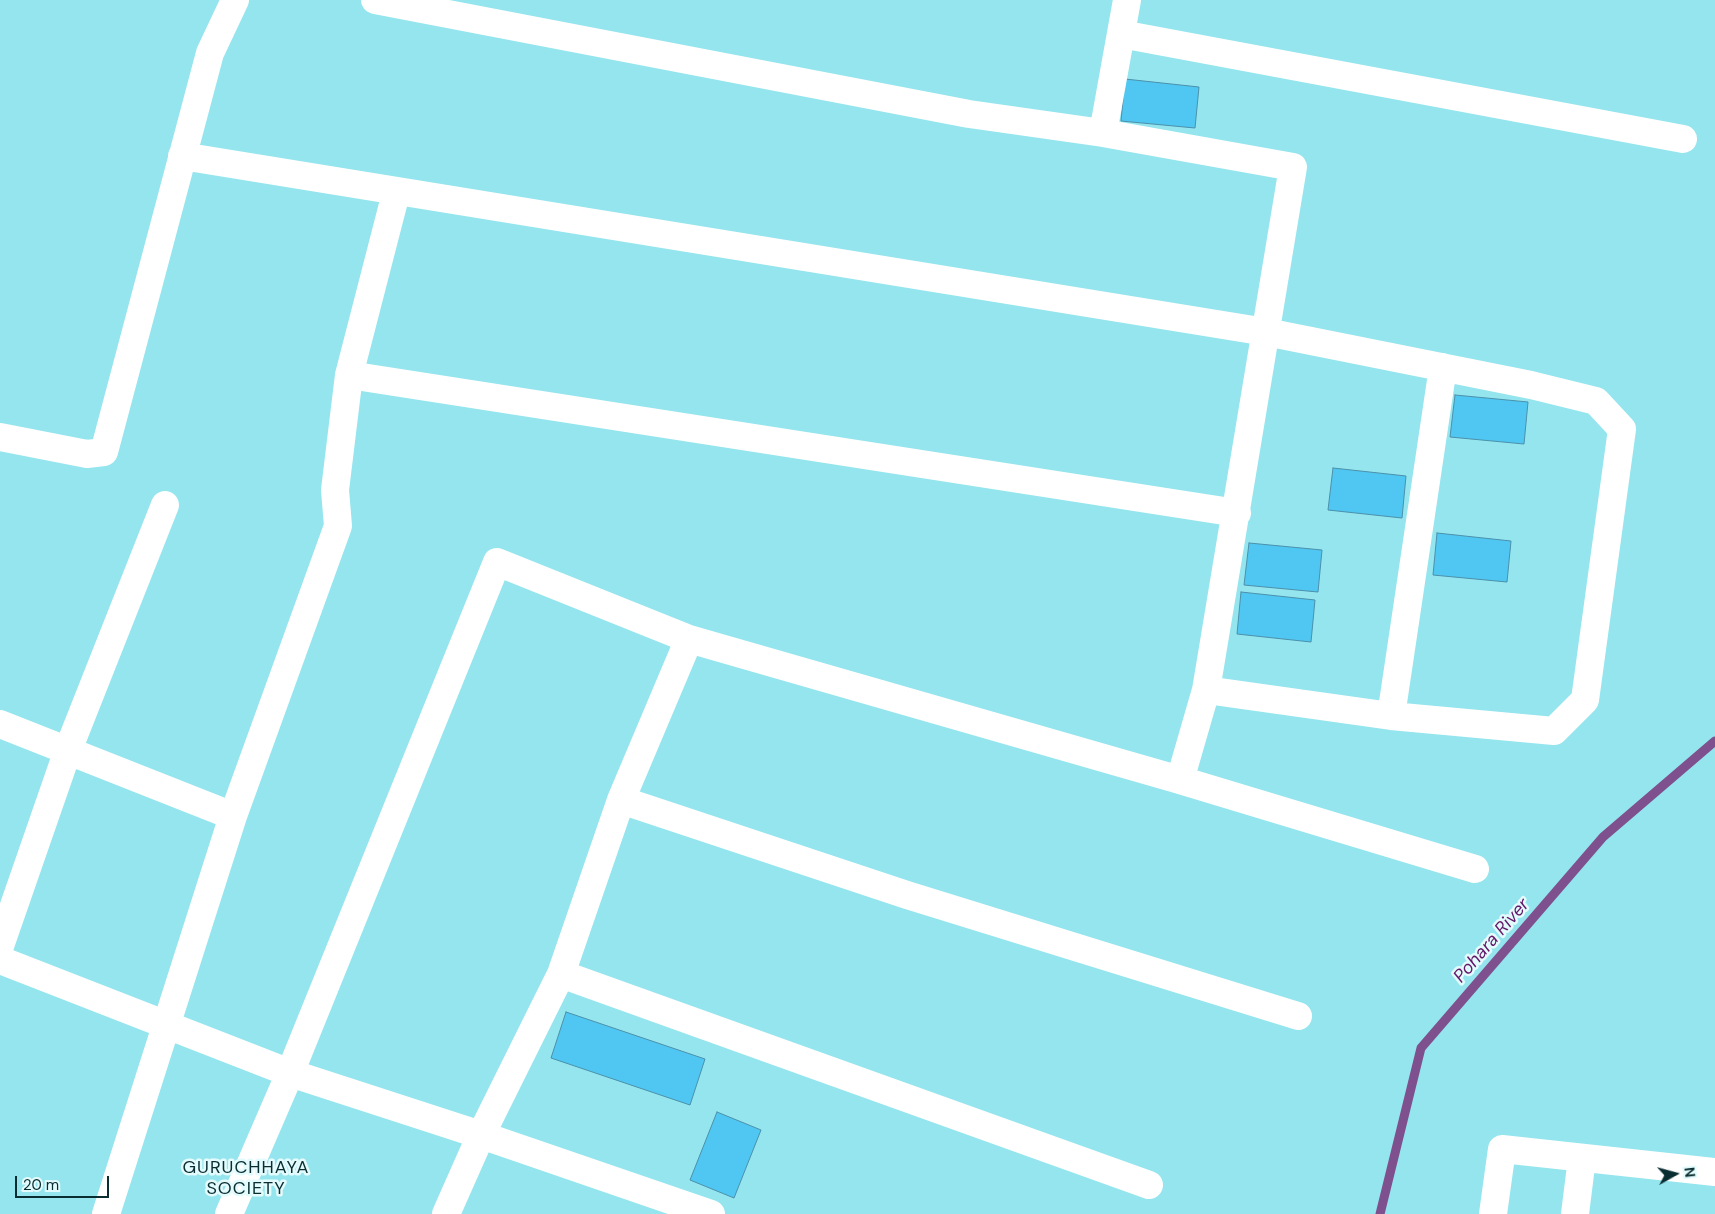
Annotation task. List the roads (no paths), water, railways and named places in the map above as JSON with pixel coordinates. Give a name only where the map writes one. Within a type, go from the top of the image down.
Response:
[{"type":"street","points":[[0,437],[87,454],[104,452],[210,54],[235,0]]},
{"type":"street","points":[[374,0],[969,114],[1103,133],[1293,167],[1237,513],[1206,690],[1180,780]]},
{"type":"street","points":[[1103,133],[1127,0]]},
{"type":"street","points":[[1121,34],[1683,139]]},
{"type":"street","points":[[182,156],[1266,332],[1596,401],[1622,429],[1585,700],[1554,731],[1390,716],[1206,690]]},
{"type":"street","points":[[106,1214],[233,816],[338,526],[335,490],[349,375],[396,192]]},
{"type":"street","points":[[1390,716],[1443,368]]},
{"type":"street","points":[[349,375],[1237,513]]},
{"type":"street","points":[[0,946],[68,750],[165,505]]},
{"type":"street","points":[[229,1214],[290,1073],[497,562],[689,639],[1180,780],[1475,869]]},
{"type":"street","points":[[446,1214],[481,1135],[561,974],[621,800],[689,639]]},
{"type":"street","points":[[0,724],[233,816]]},
{"type":"street","points":[[621,800],[907,895],[1298,1016]]},
{"type":"street","points":[[0,960],[290,1073],[481,1135],[675,1208],[711,1214]]},
{"type":"street","points":[[561,974],[1149,1186]]},
{"type":"street","points":[[1493,1214],[1502,1149],[1715,1172]]},
{"type":"street","points":[[1575,1214],[1582,1158]]},
{"type":"waterway","name":"Pohara River","points":[[1380,1214],[1421,1048],[1603,837],[1715,741]]},
{"type":"district","name":"GURUCHHAYA SOCIETY","points":[[246,1178]]}]
